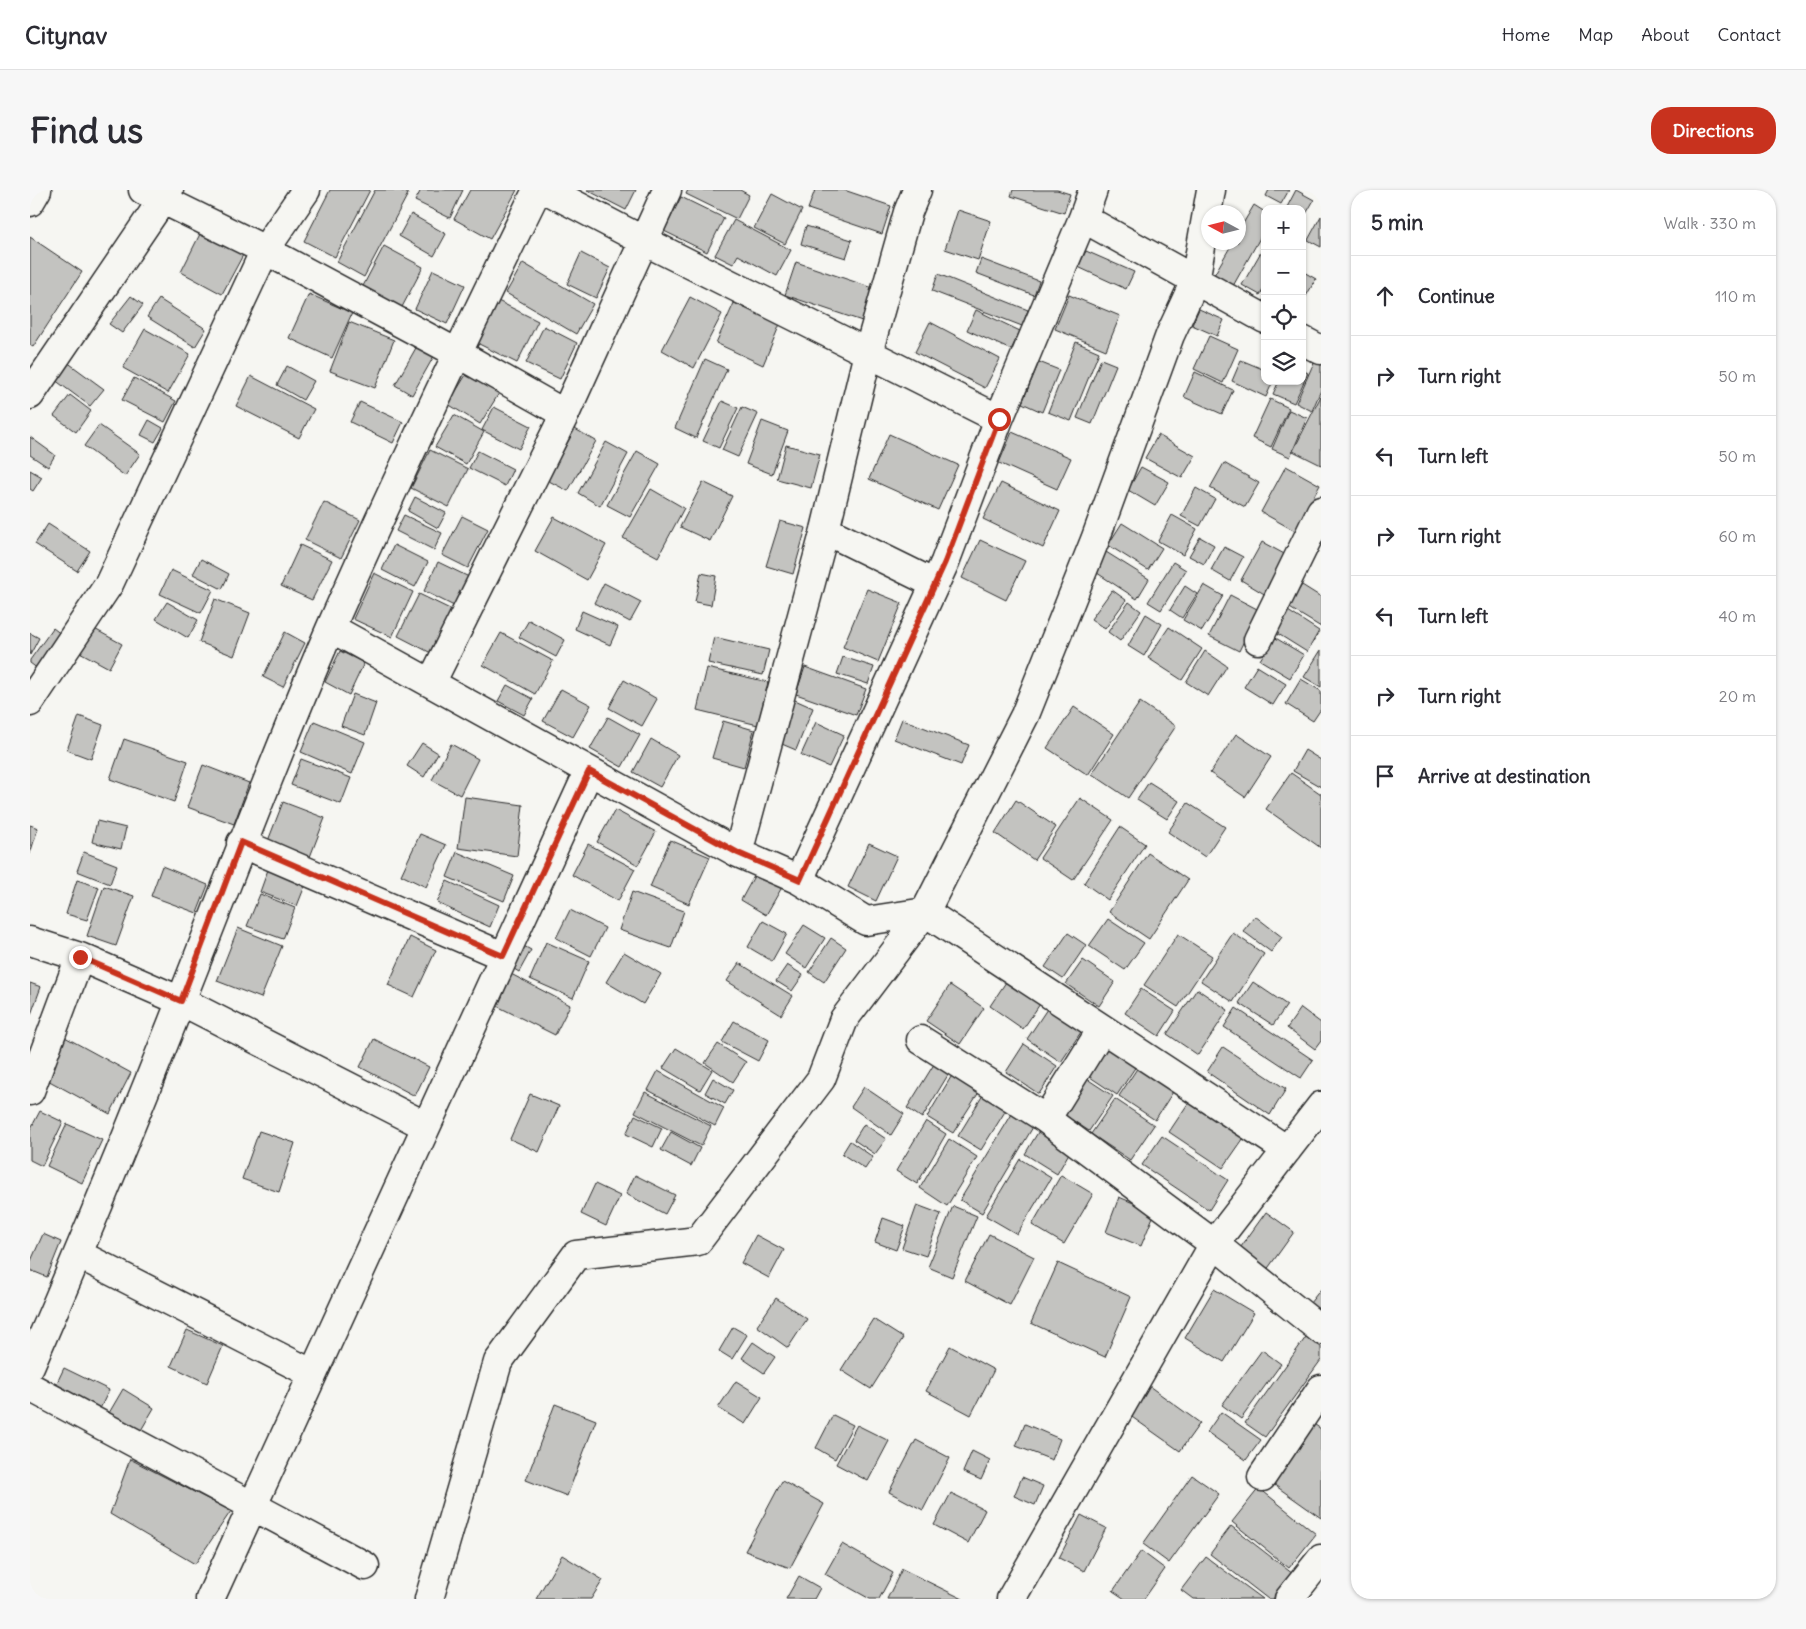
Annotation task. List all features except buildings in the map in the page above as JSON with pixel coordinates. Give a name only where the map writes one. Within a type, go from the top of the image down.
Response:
[{"type":"street","points":[[30,202],[37,190]]},
{"type":"street","points":[[30,702],[109,584],[265,250],[306,190]]},
{"type":"street","points":[[30,1366],[78,1254],[181,1001],[241,842],[331,628],[457,353],[537,190]]},
{"type":"street","points":[[547,190],[644,241],[999,419]]},
{"type":"street","points":[[431,683],[565,414],[667,190]]},
{"type":"street","points":[[738,853],[825,530],[868,353],[908,212],[917,190]]},
{"type":"street","points":[[800,880],[935,584],[999,419],[1093,190]]},
{"type":"street","points":[[429,1599],[498,1362],[576,1255],[698,1241],[821,1079],[844,1019],[925,912],[1025,714],[1095,540],[1190,277],[1211,190]]},
{"type":"street","points":[[30,395],[158,193],[457,353],[565,414]]},
{"type":"street","points":[[1083,218],[1261,317]]},
{"type":"street","points":[[1306,342],[1321,350]]},
{"type":"street","points":[[1258,640],[1321,511]]},
{"type":"street","points":[[825,530],[935,584]]},
{"type":"street","points":[[331,628],[738,853],[800,880],[866,921],[925,912],[1287,1150]]},
{"type":"street","points":[[210,1599],[589,771]]},
{"type":"street","points":[[241,842],[503,956]]},
{"type":"street","points":[[30,941],[80,957],[181,1001],[426,1126]]},
{"type":"street","points":[[30,1090],[80,957]]},
{"type":"street","points":[[1046,1118],[1102,1028]]},
{"type":"street","points":[[921,1040],[1046,1118],[1214,1244],[1321,1330]]},
{"type":"street","points":[[1011,1599],[1214,1244],[1321,1106]]},
{"type":"street","points":[[78,1254],[313,1374]]},
{"type":"street","points":[[30,1387],[365,1566]]},
{"type":"street","points":[[1262,1476],[1321,1389]]},
{"type":"street","points":[[1289,1599],[1321,1559]]},
{"type":"route","points":[[80,957],[181,1001],[241,842],[503,956],[589,771],[738,853],[800,880],[945,562],[999,419]]}]
